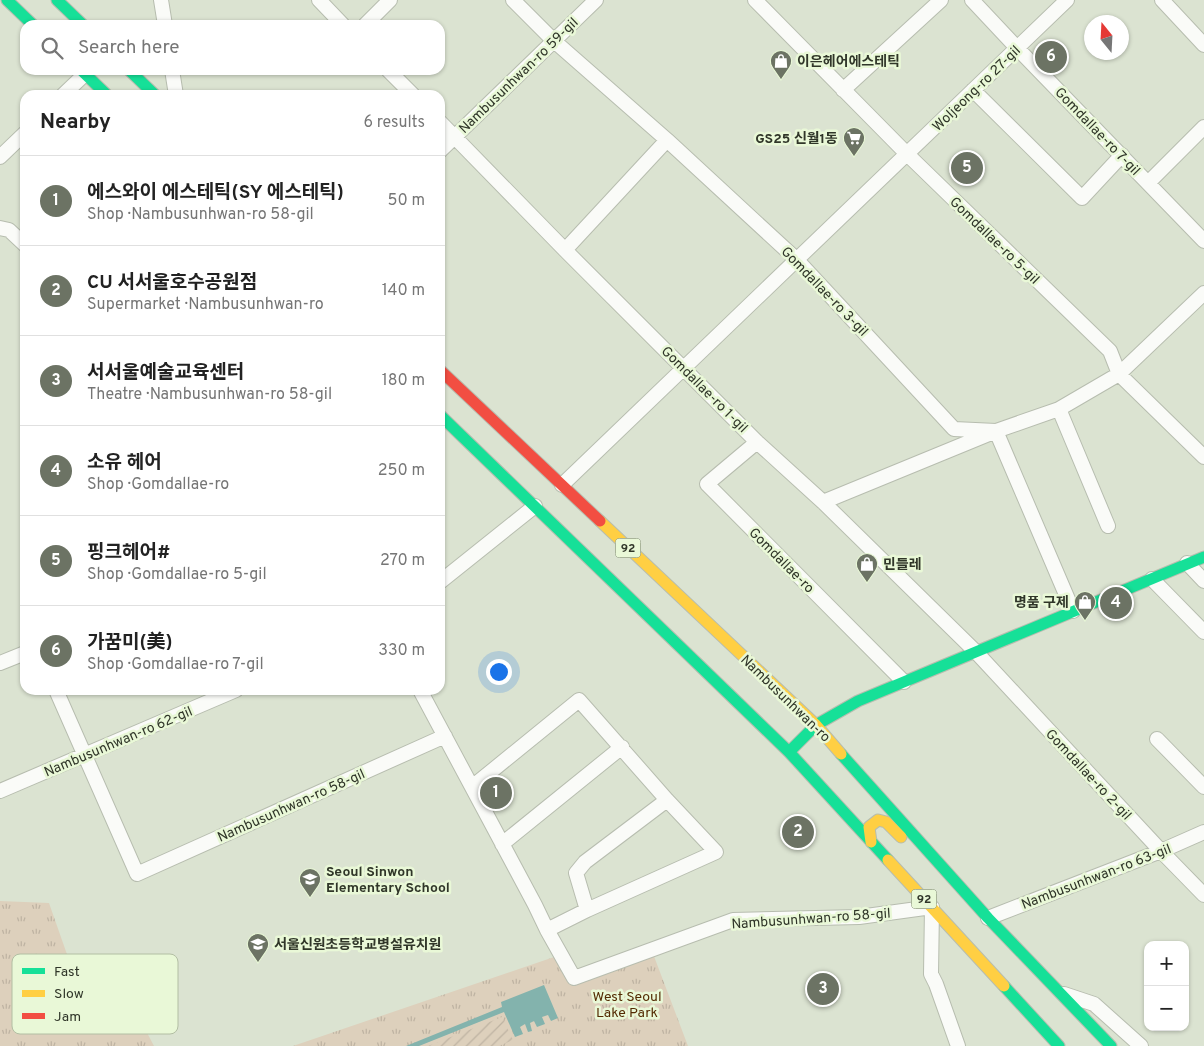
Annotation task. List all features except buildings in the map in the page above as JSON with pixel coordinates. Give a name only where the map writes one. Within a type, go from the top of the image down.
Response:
[{"type":"main road","points":[[7,0],[28,20]]},
{"type":"main road","points":[[57,0],[78,20]]},
{"type":"main road","points":[[86,75],[102,90]]},
{"type":"main road","points":[[134,75],[150,90]]},
{"type":"main road","name":"Nambusunhwan-ro","points":[[445,375],[816,725],[988,918],[1111,1046]]},
{"type":"main road","name":"92","points":[[445,420],[789,752],[1059,1046]]},
{"type":"main road","points":[[789,752],[816,725],[858,700],[1204,556]]},
{"type":"main road","points":[[871,842],[869,827],[873,822],[884,820],[889,823],[917,856]]},
{"type":"main road","points":[[928,869],[938,875],[950,876]]},
{"type":"street","points":[[161,0],[164,20]]},
{"type":"street","points":[[319,0],[338,20]]},
{"type":"street","points":[[370,20],[390,0]]},
{"type":"street","name":"Gomdallae-ro 3-gil","points":[[513,0],[553,40],[667,140],[797,260],[954,429],[996,431]]},
{"type":"street","name":"Nambusunhwan-ro 59-gil","points":[[445,146],[596,0]]},
{"type":"street","name":"Gomdallae-ro 5-gil","points":[[754,0],[907,154],[1110,352],[1119,374],[1204,457]]},
{"type":"street","points":[[843,90],[941,0]]},
{"type":"street","name":"Gomdallae-ro 7-gil","points":[[972,0],[1204,241]]},
{"type":"street","name":"Woljeong-ro 27-gil","points":[[562,486],[1067,0]]},
{"type":"street","points":[[1162,0],[1204,44]]},
{"type":"street","points":[[67,90],[80,75]]},
{"type":"street","points":[[173,75],[175,90]]},
{"type":"street","points":[[393,75],[408,90]]},
{"type":"street","points":[[974,90],[1082,198],[1122,155]]},
{"type":"street","name":"Gomdallae-ro 1-gil","points":[[445,127],[757,442],[823,502],[976,652]]},
{"type":"street","points":[[1148,182],[1204,127]]},
{"type":"street","points":[[0,157],[20,138]]},
{"type":"street","points":[[565,250],[667,140]]},
{"type":"street","points":[[0,228],[9,230],[20,240]]},
{"type":"street","points":[[823,502],[996,431],[1058,409],[1119,374],[1204,293]]},
{"type":"street","points":[[1058,409],[1108,526]]},
{"type":"street","points":[[996,431],[1073,612]]},
{"type":"street","name":"Gomdallae-ro","points":[[757,442],[707,484],[904,682]]},
{"type":"street","points":[[445,578],[535,506]]},
{"type":"street","points":[[1187,563],[1204,581]]},
{"type":"street","points":[[1152,578],[1204,632]]},
{"type":"street","name":"Gomdallae-ro 2-gil","points":[[976,652],[1161,852],[1204,895]]},
{"type":"street","points":[[0,663],[20,655]]},
{"type":"street","points":[[58,695],[83,755]]},
{"type":"street","name":"Nambusunhwan-ro 62-gil","points":[[0,791],[224,695]]},
{"type":"street","name":"Nambusunhwan-ro 58-gil","points":[[423,695],[574,978],[733,920],[859,917],[932,907]]},
{"type":"street","points":[[472,787],[579,700],[667,800],[716,852],[547,930]]},
{"type":"street","name":"Nambusunhwan-ro 58-gil","points":[[83,755],[138,874],[445,736]]},
{"type":"street","points":[[1157,739],[1204,787]]},
{"type":"street","points":[[502,844],[622,747]]},
{"type":"street","points":[[587,910],[576,873],[585,862],[667,800]]},
{"type":"street","name":"Nambusunhwan-ro 63-gil","points":[[988,918],[1161,852],[1204,832]]},
{"type":"street","points":[[932,907],[931,974],[958,1046]]},
{"type":"street","points":[[1060,993],[1094,1004],[1141,1046]]},
{"type":"green space","points":[[0,901],[49,903],[67,954],[12,954],[12,1034],[148,1034],[154,1046],[0,1046]]},
{"type":"green space","name":"West Seoul Lake Park","points":[[652,951],[688,1046],[293,1046],[554,957],[565,977],[579,978]]},
{"type":"green space","points":[[502,1017],[513,1040],[499,1046],[428,1046]]},
{"type":"water","points":[[544,985],[558,1018],[551,1021],[548,1015],[542,1017],[545,1024],[537,1027],[534,1021],[530,1023],[532,1031],[528,1032],[525,1024],[520,1027],[523,1034],[515,1037],[504,1012],[419,1046],[406,1046],[502,1007],[501,1002]]},
{"type":"traffic: fast","points":[[7,0],[28,20]]},
{"type":"traffic: fast","points":[[57,0],[78,20]]},
{"type":"traffic: fast","points":[[86,75],[102,90]]},
{"type":"traffic: fast","points":[[134,75],[150,90]]},
{"type":"traffic: fast","points":[[445,420],[789,752],[888,860]]},
{"type":"traffic: fast","points":[[789,752],[816,725],[858,701],[1204,557]]},
{"type":"traffic: fast","points":[[841,754],[988,918],[1111,1046]]},
{"type":"traffic: fast","points":[[1004,986],[1059,1046]]},
{"type":"traffic: slow","points":[[600,521],[816,725],[841,754]]},
{"type":"traffic: slow","points":[[871,842],[869,827],[878,820],[886,822],[901,837]]},
{"type":"traffic: slow","points":[[888,860],[1004,986]]},
{"type":"traffic: jam","points":[[445,375],[600,521]]},
{"type":"place","name":"가꿈미(美)","points":[[1051,57]]},
{"type":"place","name":"이은헤어에스테틱","points":[[781,80]]},
{"type":"place","name":"GS25 신월1동","points":[[854,157]]},
{"type":"place","name":"핑크헤어#","points":[[967,168]]},
{"type":"place","name":"민들레","points":[[867,583]]},
{"type":"place","name":"소유 헤어","points":[[1116,603]]},
{"type":"place","name":"명품 구제","points":[[1085,621]]},
{"type":"place","name":"에스와이 에스테틱(SY 에스테틱)","points":[[496,793]]},
{"type":"place","name":"CU 서서울호수공원점","points":[[798,832]]},
{"type":"place","name":"Seoul Sinwon Elementary School","points":[[310,898]]},
{"type":"place","name":"서울신원초등학교병설유치원","points":[[258,963]]},
{"type":"place","name":"서서울예술교육센터","points":[[823,989]]}]
